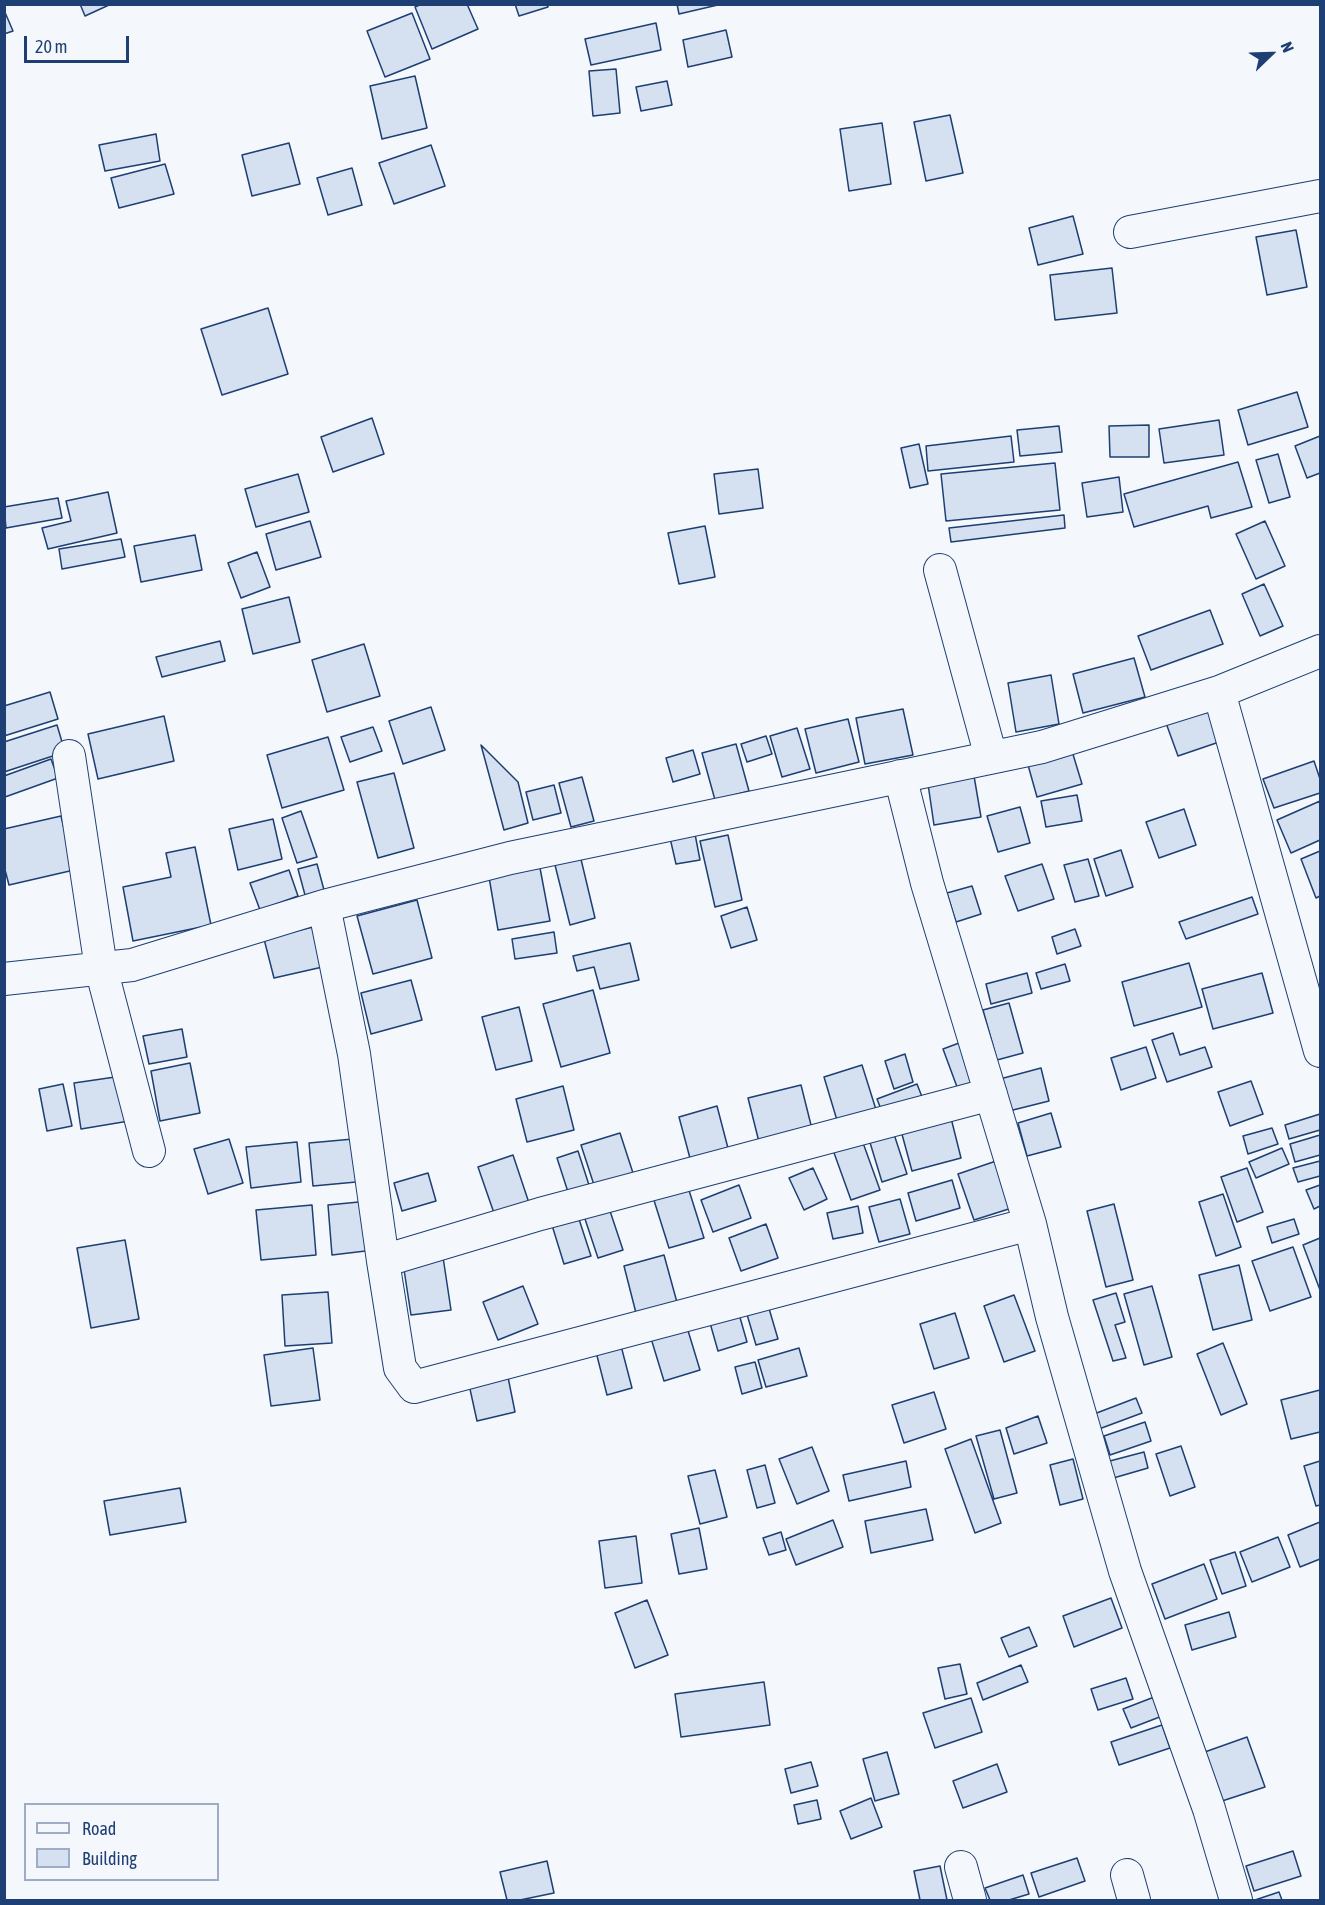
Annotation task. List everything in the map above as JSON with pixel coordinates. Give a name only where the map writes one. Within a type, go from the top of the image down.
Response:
[{"type":"street","points":[[1130,232],[1320,196]]},
{"type":"street","points":[[940,570],[991,757]]},
{"type":"street","points":[[4,979],[132,965],[324,906],[510,858],[1042,747],[1219,692],[1320,651]]},
{"type":"street","points":[[1219,692],[1320,1051]]},
{"type":"street","points":[[69,756],[101,968],[149,1151]]},
{"type":"street","points":[[900,776],[927,883],[1030,1224],[1052,1317],[1125,1571],[1209,1809],[1236,1900]]},
{"type":"street","points":[[324,906],[354,1054],[400,1368],[414,1387],[1030,1224]]},
{"type":"street","points":[[383,1261],[540,1214],[991,1094]]},
{"type":"street","points":[[961,1867],[970,1900]]},
{"type":"building","points":[[80,4],[109,4],[109,5],[85,16]]},
{"type":"building","points":[[422,4],[467,4],[478,29],[432,49],[415,7]]},
{"type":"building","points":[[515,4],[547,4],[548,7],[519,16]]},
{"type":"building","points":[[677,4],[722,4],[679,14]]},
{"type":"building","points":[[4,10],[13,31],[4,34]]},
{"type":"building","points":[[412,13],[430,59],[385,77],[367,31]]},
{"type":"building","points":[[656,23],[661,50],[591,65],[585,39]]},
{"type":"building","points":[[726,30],[732,57],[688,67],[683,40]]},
{"type":"building","points":[[616,69],[620,113],[593,116],[589,71]]},
{"type":"building","points":[[415,76],[427,128],[382,139],[370,86]]},
{"type":"building","points":[[667,81],[672,105],[641,111],[636,87]]},
{"type":"building","points":[[950,115],[963,173],[926,181],[914,122]]},
{"type":"building","points":[[882,123],[891,184],[849,191],[840,129]]},
{"type":"building","points":[[156,134],[160,161],[105,171],[99,145]]},
{"type":"building","points":[[289,143],[300,184],[252,196],[242,155]]},
{"type":"building","points":[[431,145],[445,186],[394,204],[379,163]]},
{"type":"building","points":[[165,164],[174,194],[119,208],[111,178]]},
{"type":"building","points":[[352,168],[362,205],[328,215],[317,178]]},
{"type":"building","points":[[1073,216],[1083,254],[1038,265],[1029,228]]},
{"type":"building","points":[[1296,230],[1307,287],[1267,295],[1256,237]]},
{"type":"building","points":[[1112,268],[1117,313],[1055,320],[1050,275]]},
{"type":"building","points":[[268,308],[288,374],[222,395],[201,329]]},
{"type":"building","points":[[1297,392],[1308,427],[1248,445],[1238,410]]},
{"type":"building","points":[[372,418],[384,454],[333,472],[321,437]]},
{"type":"building","points":[[1219,420],[1224,455],[1164,463],[1159,429]]},
{"type":"building","points":[[1149,425],[1149,457],[1110,457],[1109,426]]},
{"type":"building","points":[[1059,426],[1062,452],[1020,456],[1017,430]]},
{"type":"building","points":[[1011,436],[1014,462],[928,471],[926,446]]},
{"type":"building","points":[[1320,436],[1320,473],[1307,478],[1295,446]]},
{"type":"building","points":[[919,444],[928,484],[910,488],[901,448]]},
{"type":"building","points":[[1278,454],[1290,497],[1269,503],[1256,460]]},
{"type":"building","points":[[1238,462],[1252,507],[1211,518],[1208,506],[1134,527],[1124,494]]},
{"type":"building","points":[[1055,463],[1060,510],[946,521],[941,474]]},
{"type":"building","points":[[758,469],[763,508],[719,514],[714,474]]},
{"type":"building","points":[[298,474],[309,512],[256,527],[245,489]]},
{"type":"building","points":[[1119,477],[1123,512],[1087,517],[1082,483]]},
{"type":"building","points":[[108,492],[117,533],[48,549],[42,528],[71,521],[66,501]]},
{"type":"building","points":[[58,498],[62,518],[6,528],[4,507]]},
{"type":"building","points":[[1064,515],[1065,528],[951,542],[949,528]]},
{"type":"building","points":[[310,521],[321,557],[276,570],[266,534]]},
{"type":"building","points":[[1265,521],[1285,566],[1256,579],[1236,534]]},
{"type":"building","points":[[705,526],[715,577],[679,584],[668,533]]},
{"type":"building","points":[[195,535],[202,570],[141,582],[134,546]]},
{"type":"building","points":[[121,539],[125,557],[62,569],[59,549]]},
{"type":"building","points":[[257,552],[270,587],[241,598],[228,563]]},
{"type":"building","points":[[1264,584],[1283,626],[1260,636],[1242,594]]},
{"type":"building","points":[[289,597],[300,642],[253,654],[242,609]]},
{"type":"building","points":[[1210,610],[1223,644],[1151,670],[1138,636]]},
{"type":"building","points":[[220,641],[225,661],[162,677],[156,657]]},
{"type":"building","points":[[364,644],[380,696],[327,712],[312,660]]},
{"type":"building","points":[[1134,658],[1145,697],[1083,713],[1073,674]]},
{"type":"building","points":[[1051,675],[1059,724],[1016,732],[1008,683]]},
{"type":"building","points":[[50,692],[58,719],[4,736],[4,706]]},
{"type":"building","points":[[1214,706],[1225,740],[1178,756],[1166,723]]},
{"type":"building","points":[[431,707],[445,750],[403,764],[389,721]]},
{"type":"building","points":[[903,709],[913,755],[865,764],[856,718]]},
{"type":"building","points":[[164,716],[174,761],[98,779],[88,734]]},
{"type":"building","points":[[848,719],[859,762],[816,773],[805,729]]},
{"type":"building","points":[[57,725],[65,752],[4,772],[4,742]]},
{"type":"building","points":[[373,727],[382,751],[350,762],[341,737]]},
{"type":"building","points":[[797,728],[810,769],[782,777],[770,736]]},
{"type":"building","points":[[766,736],[772,754],[747,762],[741,744]]},
{"type":"building","points":[[328,737],[344,790],[282,808],[267,755]]},
{"type":"building","points":[[736,744],[749,791],[715,800],[702,753]]},
{"type":"building","points":[[481,745],[518,782],[528,823],[504,830]]},
{"type":"building","points":[[693,750],[700,774],[673,782],[666,758]]},
{"type":"building","points":[[1072,751],[1082,784],[1037,797],[1028,765]]},
{"type":"building","points":[[51,759],[58,778],[5,797],[4,776]]},
{"type":"building","points":[[1314,761],[1320,779],[1320,793],[1274,808],[1263,779]]},
{"type":"building","points":[[394,773],[414,848],[378,858],[357,782]]},
{"type":"building","points":[[974,776],[981,817],[934,825],[928,784]]},
{"type":"building","points":[[582,777],[594,821],[571,827],[559,783]]},
{"type":"building","points":[[554,785],[561,813],[533,820],[526,792]]},
{"type":"building","points":[[1077,795],[1082,821],[1046,827],[1041,801]]},
{"type":"building","points":[[1320,801],[1320,840],[1291,853],[1277,820]]},
{"type":"building","points":[[1020,807],[1030,843],[998,852],[987,816]]},
{"type":"building","points":[[1184,809],[1196,845],[1159,858],[1146,822]]},
{"type":"building","points":[[301,811],[317,857],[297,863],[282,818]]},
{"type":"building","points":[[61,816],[74,870],[9,885],[4,866],[4,829]]},
{"type":"building","points":[[273,819],[282,859],[238,870],[229,829]]},
{"type":"building","points":[[695,834],[700,860],[676,864],[670,838]]},
{"type":"building","points":[[728,835],[742,900],[715,907],[700,841]]},
{"type":"building","points":[[195,847],[211,925],[133,941],[123,887],[171,877],[166,853]]},
{"type":"building","points":[[1121,850],[1133,887],[1106,896],[1094,859]]},
{"type":"building","points":[[1320,851],[1320,896],[1316,898],[1301,859]]},
{"type":"building","points":[[580,855],[595,918],[570,925],[554,861]]},
{"type":"building","points":[[1088,859],[1099,896],[1075,902],[1064,865]]},
{"type":"building","points":[[317,864],[324,890],[305,895],[298,869]]},
{"type":"building","points":[[1042,864],[1054,899],[1018,911],[1005,876]]},
{"type":"building","points":[[540,868],[550,921],[498,930],[489,877]]},
{"type":"building","points":[[289,870],[298,896],[260,910],[250,883]]},
{"type":"building","points":[[972,886],[981,914],[956,922],[947,893]]},
{"type":"building","points":[[1252,897],[1258,914],[1186,939],[1179,922]]},
{"type":"building","points":[[417,900],[432,958],[373,974],[357,916]]},
{"type":"building","points":[[747,907],[757,940],[731,948],[721,916]]},
{"type":"building","points":[[317,926],[327,966],[274,978],[264,939]]},
{"type":"building","points":[[1075,929],[1081,946],[1057,954],[1052,937]]},
{"type":"building","points":[[554,932],[557,953],[515,959],[512,939]]},
{"type":"building","points":[[630,943],[639,980],[600,989],[594,967],[577,971],[573,956]]},
{"type":"building","points":[[1189,963],[1202,1007],[1134,1026],[1122,982]]},
{"type":"building","points":[[1065,964],[1070,981],[1041,989],[1036,973]]},
{"type":"building","points":[[1027,973],[1032,993],[991,1004],[986,984]]},
{"type":"building","points":[[1262,973],[1273,1013],[1213,1029],[1202,989]]},
{"type":"building","points":[[411,980],[422,1020],[371,1034],[361,993]]},
{"type":"building","points":[[593,990],[610,1053],[561,1067],[543,1004]]},
{"type":"building","points":[[1009,1003],[1023,1053],[997,1060],[983,1010]]},
{"type":"building","points":[[519,1007],[532,1061],[496,1070],[482,1017]]},
{"type":"building","points":[[182,1029],[187,1057],[149,1064],[143,1036]]},
{"type":"building","points":[[1173,1033],[1180,1055],[1205,1047],[1212,1067],[1167,1082],[1152,1040]]},
{"type":"building","points":[[967,1040],[984,1086],[960,1095],[943,1049]]},
{"type":"building","points":[[1146,1047],[1156,1078],[1121,1090],[1111,1058]]},
{"type":"building","points":[[905,1054],[913,1082],[894,1089],[885,1061]]},
{"type":"building","points":[[190,1063],[200,1113],[160,1121],[151,1071]]},
{"type":"building","points":[[862,1065],[878,1116],[839,1127],[824,1077]]},
{"type":"building","points":[[1041,1068],[1049,1101],[1009,1111],[1000,1079]]},
{"type":"building","points":[[122,1076],[129,1121],[81,1129],[74,1083]]},
{"type":"building","points":[[1251,1081],[1263,1114],[1230,1126],[1218,1092]]},
{"type":"building","points":[[63,1084],[72,1126],[47,1131],[39,1089]]},
{"type":"building","points":[[917,1084],[924,1102],[884,1117],[877,1099]]},
{"type":"building","points":[[801,1085],[812,1129],[759,1142],[748,1098]]},
{"type":"building","points":[[563,1086],[574,1130],[527,1142],[516,1099]]},
{"type":"building","points":[[717,1106],[729,1152],[691,1162],[679,1117]]},
{"type":"building","points":[[1051,1113],[1061,1147],[1027,1156],[1018,1123]]},
{"type":"building","points":[[950,1114],[961,1158],[912,1171],[900,1127]]},
{"type":"building","points":[[1320,1114],[1320,1130],[1289,1139],[1285,1125]]},
{"type":"building","points":[[892,1128],[907,1174],[882,1182],[868,1136]]},
{"type":"building","points":[[1272,1128],[1278,1144],[1248,1154],[1243,1136]]},
{"type":"building","points":[[620,1133],[633,1173],[594,1185],[581,1145]]},
{"type":"building","points":[[1320,1135],[1320,1155],[1295,1162],[1290,1144]]},
{"type":"building","points":[[364,1138],[367,1181],[313,1186],[309,1143]]},
{"type":"building","points":[[229,1139],[243,1183],[208,1194],[194,1149]]},
{"type":"building","points":[[862,1140],[880,1190],[851,1200],[833,1150]]},
{"type":"building","points":[[297,1142],[301,1182],[251,1188],[246,1147]]},
{"type":"building","points":[[1282,1148],[1289,1164],[1256,1178],[1249,1162]]},
{"type":"building","points":[[578,1151],[589,1185],[568,1192],[557,1158]]},
{"type":"building","points":[[513,1155],[529,1203],[495,1216],[478,1167]]},
{"type":"building","points":[[999,1160],[1015,1207],[974,1220],[958,1174]]},
{"type":"building","points":[[1320,1161],[1320,1176],[1298,1182],[1293,1168]]},
{"type":"building","points":[[813,1168],[827,1199],[804,1210],[789,1178]]},
{"type":"building","points":[[1247,1168],[1263,1212],[1237,1222],[1221,1177]]},
{"type":"building","points":[[428,1173],[436,1201],[402,1211],[394,1183]]},
{"type":"building","points":[[952,1180],[960,1208],[916,1221],[908,1193]]},
{"type":"building","points":[[687,1184],[704,1238],[669,1248],[652,1194]]},
{"type":"building","points":[[739,1185],[751,1218],[713,1232],[701,1200]]},
{"type":"building","points":[[1320,1185],[1320,1206],[1314,1209],[1306,1190]]},
{"type":"building","points":[[1223,1194],[1241,1247],[1216,1256],[1199,1202]]},
{"type":"building","points":[[900,1199],[910,1234],[879,1242],[869,1207]]},
{"type":"building","points":[[369,1201],[374,1250],[332,1255],[328,1205]]},
{"type":"building","points":[[1114,1204],[1133,1280],[1106,1287],[1087,1211]]},
{"type":"building","points":[[312,1205],[316,1255],[261,1260],[256,1210]]},
{"type":"building","points":[[608,1205],[623,1250],[598,1258],[583,1213]]},
{"type":"building","points":[[858,1206],[863,1233],[833,1239],[827,1213]]},
{"type":"building","points":[[577,1213],[591,1256],[564,1264],[551,1222]]},
{"type":"building","points":[[1294,1219],[1299,1234],[1272,1243],[1267,1227]]},
{"type":"building","points":[[766,1224],[778,1258],[741,1271],[729,1238]]},
{"type":"building","points":[[1320,1238],[1320,1290],[1303,1245]]},
{"type":"building","points":[[125,1240],[139,1319],[91,1328],[77,1248]]},
{"type":"building","points":[[1293,1247],[1311,1297],[1270,1311],[1252,1261]]},
{"type":"building","points":[[664,1255],[678,1306],[637,1317],[624,1266]]},
{"type":"building","points":[[443,1257],[451,1310],[411,1315],[403,1263]]},
{"type":"building","points":[[1239,1265],[1252,1320],[1213,1330],[1199,1275]]},
{"type":"building","points":[[523,1286],[538,1324],[498,1340],[483,1302]]},
{"type":"building","points":[[1152,1286],[1172,1357],[1144,1365],[1124,1294]]},
{"type":"building","points":[[328,1292],[332,1343],[285,1346],[282,1295]]},
{"type":"building","points":[[1116,1293],[1125,1322],[1115,1325],[1126,1358],[1113,1361],[1093,1300]]},
{"type":"building","points":[[1014,1295],[1035,1351],[1004,1362],[984,1306]]},
{"type":"building","points":[[768,1305],[778,1339],[756,1345],[746,1311]]},
{"type":"building","points":[[737,1307],[747,1342],[718,1351],[708,1316]]},
{"type":"building","points":[[955,1313],[969,1358],[934,1369],[920,1324]]},
{"type":"building","points":[[686,1324],[700,1370],[664,1381],[650,1335]]},
{"type":"building","points":[[620,1342],[632,1388],[607,1395],[595,1348]]},
{"type":"building","points":[[1223,1343],[1247,1404],[1221,1415],[1197,1354]]},
{"type":"building","points":[[313,1348],[320,1400],[271,1406],[264,1355]]},
{"type":"building","points":[[799,1348],[807,1376],[766,1387],[758,1360]]},
{"type":"building","points":[[755,1362],[762,1388],[742,1394],[735,1367]]},
{"type":"building","points":[[507,1372],[515,1412],[477,1421],[468,1380]]},
{"type":"building","points":[[1320,1390],[1320,1432],[1291,1439],[1281,1400]]},
{"type":"building","points":[[934,1392],[946,1429],[904,1443],[892,1405]]},
{"type":"building","points":[[1136,1398],[1142,1413],[1099,1429],[1094,1414]]},
{"type":"building","points":[[1038,1416],[1047,1443],[1014,1454],[1006,1428]]},
{"type":"building","points":[[1145,1422],[1151,1441],[1110,1455],[1104,1436]]},
{"type":"building","points":[[1000,1430],[1017,1493],[994,1499],[976,1436]]},
{"type":"building","points":[[971,1439],[1001,1523],[975,1533],[945,1449]]},
{"type":"building","points":[[1181,1446],[1195,1487],[1170,1496],[1156,1454]]},
{"type":"building","points":[[812,1447],[829,1491],[797,1504],[779,1459]]},
{"type":"building","points":[[1144,1452],[1148,1468],[1110,1479],[1106,1462]]},
{"type":"building","points":[[1073,1459],[1083,1499],[1060,1505],[1050,1465]]},
{"type":"building","points":[[906,1461],[911,1487],[849,1501],[843,1475]]},
{"type":"building","points":[[1320,1461],[1320,1505],[1316,1506],[1304,1466]]},
{"type":"building","points":[[765,1465],[775,1503],[757,1508],[747,1470]]},
{"type":"building","points":[[715,1470],[727,1517],[700,1524],[688,1476]]},
{"type":"building","points":[[180,1488],[186,1522],[110,1535],[104,1501]]},
{"type":"building","points":[[926,1509],[933,1540],[871,1553],[865,1521]]},
{"type":"building","points":[[833,1520],[843,1547],[796,1565],[786,1539]]},
{"type":"building","points":[[1320,1522],[1320,1559],[1300,1567],[1288,1535]]},
{"type":"building","points":[[699,1528],[707,1569],[679,1574],[671,1534]]},
{"type":"building","points":[[781,1532],[786,1550],[769,1555],[763,1538]]},
{"type":"building","points":[[636,1536],[642,1583],[605,1588],[599,1541]]},
{"type":"building","points":[[1278,1537],[1290,1567],[1252,1582],[1240,1552]]},
{"type":"building","points":[[1235,1552],[1246,1586],[1222,1594],[1210,1560]]},
{"type":"building","points":[[1204,1564],[1217,1599],[1165,1619],[1152,1584]]},
{"type":"building","points":[[1111,1598],[1122,1628],[1074,1647],[1063,1616]]},
{"type":"building","points":[[647,1600],[668,1655],[635,1668],[615,1613]]},
{"type":"building","points":[[1229,1612],[1236,1637],[1192,1650],[1185,1625]]},
{"type":"building","points":[[1029,1627],[1037,1646],[1009,1657],[1001,1638]]},
{"type":"building","points":[[960,1664],[967,1694],[945,1699],[938,1668]]},
{"type":"building","points":[[1021,1665],[1028,1682],[983,1700],[977,1683]]},
{"type":"building","points":[[1126,1678],[1133,1699],[1098,1710],[1091,1689]]},
{"type":"building","points":[[764,1682],[770,1725],[681,1737],[675,1694]]},
{"type":"building","points":[[1162,1694],[1170,1713],[1131,1728],[1123,1709]]},
{"type":"building","points":[[971,1698],[982,1732],[935,1748],[923,1713]]},
{"type":"building","points":[[1162,1725],[1170,1748],[1119,1765],[1111,1742]]},
{"type":"building","points":[[1247,1737],[1265,1787],[1219,1802],[1202,1753]]},
{"type":"building","points":[[887,1752],[899,1794],[875,1801],[863,1759]]},
{"type":"building","points":[[811,1762],[818,1786],[791,1793],[785,1769]]},
{"type":"building","points":[[997,1764],[1007,1792],[963,1808],[953,1781]]},
{"type":"building","points":[[871,1798],[882,1827],[851,1839],[840,1811]]},
{"type":"building","points":[[817,1800],[821,1819],[798,1824],[794,1805]]},
{"type":"building","points":[[1293,1851],[1301,1876],[1254,1891],[1246,1866]]},
{"type":"building","points":[[1077,1858],[1085,1881],[1039,1897],[1031,1873]]},
{"type":"building","points":[[547,1861],[554,1893],[520,1900],[507,1900],[500,1872]]},
{"type":"building","points":[[940,1866],[947,1900],[920,1900],[914,1871]]},
{"type":"building","points":[[1023,1875],[1029,1894],[1009,1900],[990,1900],[985,1888]]},
{"type":"building","points":[[1279,1892],[1282,1900],[1255,1900]]}]
